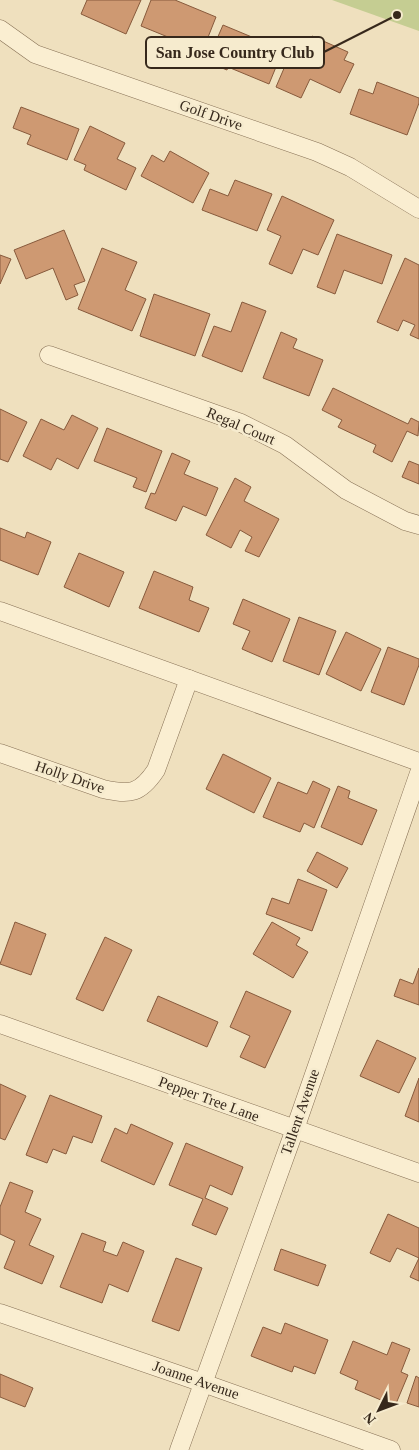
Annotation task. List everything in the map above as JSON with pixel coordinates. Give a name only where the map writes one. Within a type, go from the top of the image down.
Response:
[{"type":"street","name":"Golf Drive","points":[[0,29],[35,54],[317,152],[350,167],[419,209]]},
{"type":"street","name":"Regal Court","points":[[48,355],[241,423],[285,445],[346,490],[405,520],[419,525]]},
{"type":"street","points":[[0,611],[419,762]]},
{"type":"street","name":"Holly Drive","points":[[0,753],[103,789],[120,792],[135,790],[148,783],[156,770],[189,679]]},
{"type":"street","name":"Tallent Avenue","points":[[179,1450],[419,773]]},
{"type":"street","name":"Pepper Tree Lane","points":[[0,1024],[419,1173]]},
{"type":"street","name":"Joanne Avenue","points":[[0,1313],[203,1382],[391,1450]]},
{"type":"green space","points":[[332,0],[419,0],[419,31]]},
{"type":"building","points":[[87,0],[141,0],[126,34],[81,14]]},
{"type":"building","points":[[151,0],[175,0],[216,17],[199,60],[182,53],[185,44],[141,26]]},
{"type":"building","points":[[223,25],[283,50],[269,84],[228,67],[227,70],[207,62]]},
{"type":"building","points":[[312,36],[348,52],[344,60],[354,64],[340,93],[310,79],[301,98],[276,87],[291,52],[303,57]]},
{"type":"building","points":[[377,82],[419,98],[419,103],[407,135],[350,114],[359,89],[373,94]]},
{"type":"building","points":[[21,107],[79,129],[67,160],[27,144],[31,135],[13,128]]},
{"type":"building","points":[[90,126],[125,143],[117,159],[136,168],[126,190],[84,170],[86,165],[74,160]]},
{"type":"building","points":[[170,151],[209,173],[193,203],[141,176],[152,155],[164,162]]},
{"type":"building","points":[[235,180],[272,194],[257,231],[202,210],[210,189],[228,196]]},
{"type":"building","points":[[282,196],[334,220],[318,255],[303,249],[292,274],[269,264],[281,236],[267,230]]},
{"type":"building","points":[[64,230],[85,281],[74,285],[78,295],[66,300],[53,268],[26,279],[14,250]]},
{"type":"building","points":[[337,234],[392,255],[382,284],[344,270],[335,294],[317,287]]},
{"type":"building","points":[[102,248],[137,262],[125,290],[146,299],[132,331],[78,309]]},
{"type":"building","points":[[0,255],[11,259],[0,284]]},
{"type":"building","points":[[405,258],[419,265],[419,339],[410,335],[415,325],[403,320],[398,331],[377,322]]},
{"type":"building","points":[[154,294],[210,314],[195,356],[140,336]]},
{"type":"building","points":[[242,302],[266,311],[242,372],[202,356],[214,326],[231,332]]},
{"type":"building","points":[[281,332],[297,339],[293,348],[323,360],[309,396],[263,378]]},
{"type":"building","points":[[333,388],[408,424],[411,418],[419,422],[418,436],[407,431],[392,462],[373,452],[376,445],[338,427],[342,420],[322,410]]},
{"type":"building","points":[[0,409],[27,422],[8,462],[0,459]]},
{"type":"building","points":[[72,415],[98,428],[78,469],[57,458],[51,470],[23,456],[41,419],[64,430]]},
{"type":"building","points":[[107,428],[162,451],[146,492],[133,487],[137,478],[94,461]]},
{"type":"building","points":[[172,453],[190,461],[184,474],[218,488],[206,516],[183,506],[176,521],[145,508],[151,493],[155,494]]},
{"type":"building","points":[[409,461],[419,465],[419,484],[402,477]]},
{"type":"building","points":[[235,478],[251,487],[244,501],[279,519],[259,557],[245,551],[252,537],[240,530],[231,548],[206,535]]},
{"type":"building","points":[[0,528],[25,538],[27,532],[51,542],[38,575],[0,560]]},
{"type":"building","points":[[79,553],[124,572],[109,607],[64,587]]},
{"type":"building","points":[[154,571],[193,587],[189,600],[209,608],[199,632],[139,608]]},
{"type":"building","points":[[243,599],[290,619],[272,662],[242,649],[250,631],[233,624]]},
{"type":"building","points":[[299,617],[336,631],[319,675],[283,661]]},
{"type":"building","points":[[346,632],[381,649],[361,691],[326,674]]},
{"type":"building","points":[[388,647],[419,659],[419,665],[404,705],[371,692]]},
{"type":"building","points":[[223,754],[271,778],[254,813],[206,789]]},
{"type":"building","points":[[313,781],[330,789],[314,828],[304,823],[300,832],[263,817],[278,782],[307,794]]},
{"type":"building","points":[[338,786],[350,791],[348,798],[377,810],[362,845],[321,827]]},
{"type":"building","points":[[317,852],[348,868],[337,888],[307,871]]},
{"type":"building","points":[[298,879],[327,890],[312,931],[266,914],[272,898],[289,904]]},
{"type":"building","points":[[15,922],[46,934],[31,975],[0,964]]},
{"type":"building","points":[[272,922],[300,938],[296,945],[308,952],[293,978],[253,954]]},
{"type":"building","points":[[105,937],[132,950],[103,1011],[76,999]]},
{"type":"building","points":[[419,968],[419,1005],[394,996],[400,979],[413,984]]},
{"type":"building","points":[[246,991],[291,1011],[265,1068],[240,1057],[250,1036],[230,1027]]},
{"type":"building","points":[[158,996],[218,1022],[207,1047],[147,1021]]},
{"type":"building","points":[[377,1040],[416,1058],[399,1093],[360,1076]]},
{"type":"building","points":[[419,1078],[419,1122],[405,1116]]},
{"type":"building","points":[[0,1084],[26,1096],[5,1140],[0,1138]]},
{"type":"building","points":[[50,1095],[102,1116],[92,1143],[73,1136],[66,1154],[53,1149],[47,1163],[26,1155]]},
{"type":"building","points":[[131,1124],[173,1143],[154,1185],[101,1161],[115,1128],[127,1134]]},
{"type":"building","points":[[186,1143],[243,1167],[232,1195],[210,1185],[205,1198],[228,1208],[216,1235],[192,1225],[203,1199],[169,1185]]},
{"type":"building","points":[[10,1182],[33,1191],[25,1212],[41,1219],[29,1245],[54,1256],[42,1284],[4,1268],[15,1241],[0,1234],[0,1207]]},
{"type":"building","points":[[388,1214],[419,1228],[419,1258],[397,1248],[390,1262],[370,1253]]},
{"type":"building","points":[[82,1233],[106,1242],[103,1251],[117,1256],[123,1242],[144,1251],[128,1292],[109,1284],[102,1303],[60,1287]]},
{"type":"building","points":[[281,1249],[326,1265],[318,1286],[274,1270]]},
{"type":"building","points":[[176,1258],[202,1268],[179,1331],[152,1321]]},
{"type":"building","points":[[419,1258],[419,1281],[410,1277]]},
{"type":"building","points":[[285,1323],[328,1340],[315,1374],[294,1366],[292,1372],[251,1356],[263,1327],[281,1334]]},
{"type":"building","points":[[353,1341],[387,1355],[392,1342],[410,1349],[401,1372],[408,1375],[395,1406],[355,1389],[358,1381],[340,1373]]},
{"type":"building","points":[[0,1374],[33,1388],[25,1407],[0,1397]]},
{"type":"building","points":[[416,1376],[419,1378],[419,1407],[407,1403]]},
{"type":"place","name":"San Jose Country Club","points":[[397,15]]}]
